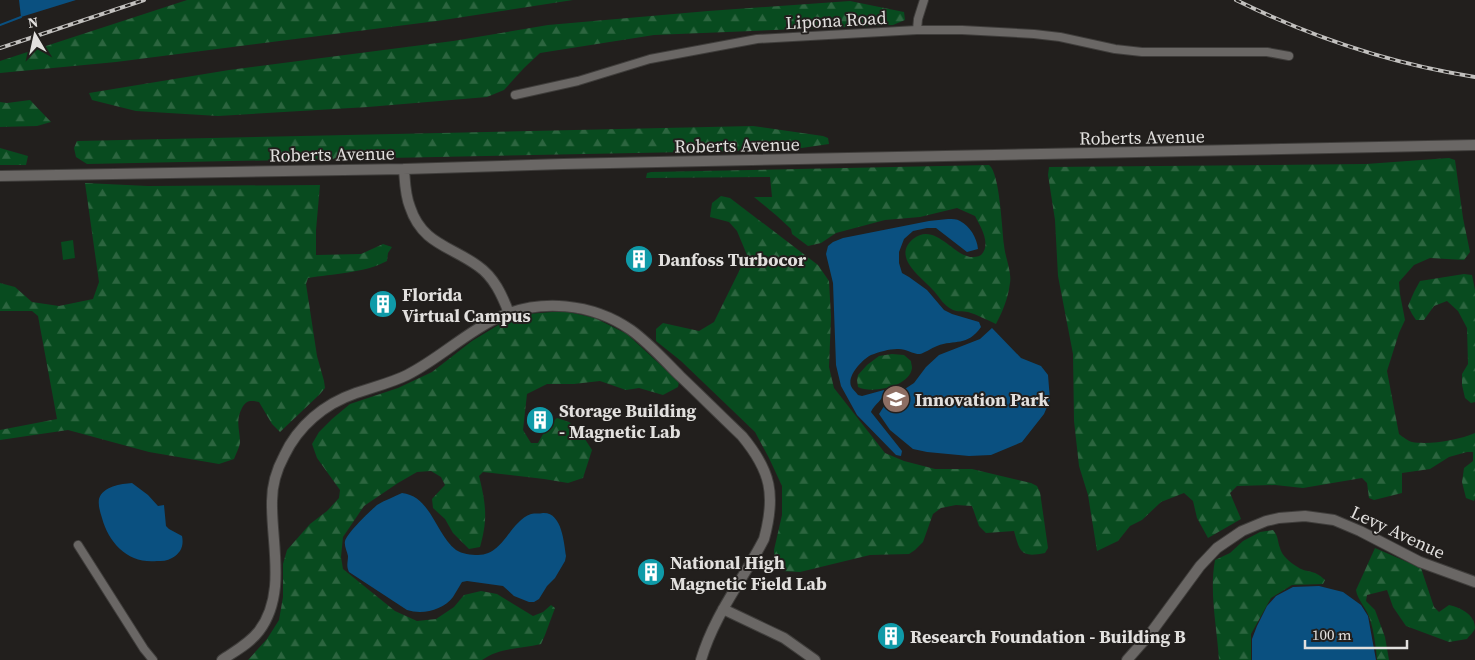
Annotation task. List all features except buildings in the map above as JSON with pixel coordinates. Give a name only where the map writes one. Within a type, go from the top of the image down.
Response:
[{"type":"street","points":[[917,30],[918,19],[924,0]]},
{"type":"street","name":"Lipona Road","points":[[514,95],[578,81],[650,59],[758,39],[917,30],[962,30],[1034,34],[1142,52],[1266,52],[1289,56]]},
{"type":"street","name":"Roberts Avenue","points":[[0,176],[1475,145]]},
{"type":"street","points":[[404,169],[407,199],[420,227],[434,241],[468,259],[485,272],[498,288],[509,313]]},
{"type":"street","points":[[222,660],[250,640],[259,631],[270,611],[275,582],[273,487],[283,456],[302,428],[314,416],[338,400],[407,375],[484,324],[520,309],[549,305],[581,308],[613,320],[630,330],[649,345],[742,436],[754,450],[763,466],[771,501],[764,539],[723,609],[701,660]]},
{"type":"street","name":"Levy Avenue","points":[[1127,660],[1150,634],[1200,566],[1217,548],[1242,531],[1260,523],[1279,518],[1305,516],[1334,520],[1360,530],[1420,562],[1475,582]]},
{"type":"street","points":[[78,545],[152,660]]},
{"type":"street","points":[[723,609],[784,638],[815,660]]},
{"type":"green space","points":[[187,0],[573,0],[437,21],[116,62],[0,73],[0,61]]},
{"type":"green space","points":[[850,1],[904,12],[905,20],[893,25],[654,35],[540,53],[504,90],[487,97],[368,107],[218,116],[136,111],[92,100],[89,93],[229,70],[453,41],[548,25]]},
{"type":"green space","points":[[30,100],[51,122],[37,126],[0,127],[0,102]]},
{"type":"green space","points":[[753,126],[823,136],[828,138],[829,144],[788,150],[87,164],[76,157],[74,148],[77,141]]},
{"type":"green space","points":[[0,148],[28,156],[26,165],[0,165]]},
{"type":"green space","points":[[1449,158],[1455,160],[1470,252],[1464,260],[1430,258],[1414,265],[1399,282],[1405,320],[1387,371],[1399,434],[1404,438],[1419,443],[1436,442],[1453,440],[1475,433],[1474,501],[1466,498],[1462,482],[1464,468],[1473,461],[1473,452],[1467,452],[1449,457],[1430,469],[1402,473],[1402,493],[1374,500],[1369,498],[1367,483],[1362,478],[1303,488],[1275,485],[1237,486],[1230,493],[1241,519],[1208,538],[1197,518],[1193,501],[1184,493],[1161,502],[1142,520],[1130,526],[1118,541],[1097,551],[1088,495],[1079,466],[1074,421],[1073,354],[1058,276],[1055,220],[1048,175],[1049,167],[1366,164]]},
{"type":"green space","points":[[989,165],[996,179],[1010,279],[1007,299],[996,324],[972,313],[956,311],[950,308],[917,274],[907,260],[905,253],[907,246],[913,239],[928,234],[935,236],[970,257],[981,255],[984,251],[985,240],[980,225],[975,216],[957,208],[920,217],[885,220],[836,233],[821,243],[808,246],[792,234],[791,229],[754,197],[772,197],[770,177],[646,178],[647,173],[651,172]]},
{"type":"green space","points":[[85,183],[148,186],[320,185],[316,255],[361,254],[383,244],[392,247],[388,253],[387,261],[378,265],[359,271],[308,278],[306,284],[317,356],[325,388],[280,432],[272,424],[259,402],[251,401],[245,403],[240,413],[238,421],[240,443],[234,459],[219,464],[149,452],[68,430],[0,440],[0,430],[57,419],[38,316],[32,311],[0,311],[0,283],[15,287],[32,302],[59,306],[93,299],[99,282]]},
{"type":"green space","points":[[721,196],[730,198],[818,265],[829,281],[831,317],[829,367],[834,388],[885,453],[904,461],[935,469],[972,469],[1037,486],[1040,492],[1048,548],[1045,553],[1030,555],[1022,552],[1014,531],[986,533],[979,526],[972,506],[956,505],[941,508],[933,514],[923,542],[909,554],[870,555],[800,572],[781,571],[775,566],[774,550],[782,515],[782,486],[769,458],[755,432],[681,361],[656,341],[656,329],[663,323],[699,331],[714,322],[747,255],[737,231],[729,222],[710,217],[712,203]]},
{"type":"green space","points":[[73,240],[75,258],[63,260],[61,242]]},
{"type":"green space","points":[[1464,274],[1472,275],[1475,290],[1475,402],[1471,403],[1465,398],[1462,385],[1462,374],[1468,364],[1467,328],[1458,311],[1447,301],[1434,306],[1424,320],[1416,320],[1408,306],[1420,281]]},
{"type":"green space","points":[[564,311],[595,318],[627,334],[679,382],[678,387],[663,395],[639,388],[626,390],[600,381],[574,384],[547,384],[527,394],[523,430],[531,443],[538,443],[547,427],[557,418],[569,422],[583,436],[592,450],[583,478],[568,483],[483,472],[479,476],[485,503],[484,528],[480,547],[469,549],[453,533],[445,519],[433,508],[432,499],[445,485],[441,477],[431,471],[417,472],[364,506],[343,537],[341,557],[343,569],[395,611],[417,621],[436,619],[454,607],[464,595],[481,591],[497,594],[533,616],[543,612],[551,605],[555,608],[541,644],[503,651],[482,660],[248,660],[267,639],[279,620],[283,597],[283,564],[287,550],[310,524],[327,511],[339,498],[340,490],[317,458],[312,444],[319,432],[350,404],[398,388],[432,372],[472,341],[500,324],[528,314]]},
{"type":"green space","points":[[904,355],[911,361],[910,375],[905,380],[880,389],[872,390],[858,387],[858,375],[867,365],[879,356]]},
{"type":"green space","points":[[1273,530],[1282,554],[1286,559],[1300,568],[1321,576],[1325,580],[1323,584],[1292,585],[1271,598],[1251,634],[1251,660],[1219,660],[1213,597],[1215,560],[1230,553],[1243,541],[1260,532]]},
{"type":"green space","points":[[1375,548],[1421,568],[1434,607],[1439,612],[1449,605],[1462,609],[1469,615],[1475,628],[1467,639],[1449,642],[1406,626],[1393,607],[1387,590],[1367,595],[1366,601],[1375,610],[1385,637],[1389,660],[1377,660],[1370,619],[1356,590]]},
{"type":"water","points":[[19,0],[76,0],[21,17]]},
{"type":"water","points":[[948,219],[959,220],[970,229],[975,237],[978,249],[967,252],[936,228],[913,231],[904,239],[899,252],[899,263],[902,273],[927,290],[944,310],[979,322],[981,327],[966,340],[943,344],[924,353],[914,353],[900,349],[887,350],[871,355],[860,364],[851,377],[851,386],[858,395],[862,396],[884,390],[883,396],[871,412],[902,451],[901,456],[896,455],[857,415],[841,386],[836,365],[833,283],[826,254],[828,246],[843,238]]},
{"type":"water","points":[[992,328],[1021,358],[1041,366],[1048,375],[1050,400],[1044,414],[1022,442],[991,455],[969,456],[913,449],[890,430],[879,414],[888,400],[914,383],[926,367],[939,355],[980,339]]},
{"type":"water","points":[[132,483],[148,495],[158,506],[164,505],[166,526],[182,536],[183,543],[181,549],[178,554],[170,559],[147,561],[129,556],[115,544],[105,527],[99,506],[101,495],[113,486]]},
{"type":"water","points":[[402,493],[412,496],[427,508],[443,535],[456,550],[470,554],[487,554],[494,550],[523,518],[531,514],[549,514],[554,517],[561,529],[566,556],[565,561],[555,578],[547,586],[539,599],[534,602],[514,596],[503,586],[467,581],[462,582],[453,597],[438,608],[426,612],[407,610],[349,572],[347,566],[348,556],[345,547],[347,537],[377,505]]},
{"type":"water","points":[[1319,586],[1343,592],[1361,605],[1368,616],[1376,660],[1252,660],[1252,639],[1267,606],[1276,596],[1293,587]]},
{"type":"waterway","points":[[0,25],[21,17]]},
{"type":"railway","points":[[0,48],[144,0]]},
{"type":"railway","points":[[1236,0],[1293,26],[1352,48],[1413,65],[1475,77]]},
{"type":"place","name":"Danfoss Turbocor","points":[[639,259]]},
{"type":"place","name":"Florida Virtual Campus","points":[[383,304]]},
{"type":"place","name":"Innovation Park","points":[[896,399]]},
{"type":"place","name":"Storage Building - Magnetic Lab","points":[[540,420]]},
{"type":"place","name":"National High Magnetic Field Lab","points":[[651,572]]},
{"type":"place","name":"Research Foundation - Building B","points":[[891,636]]}]
